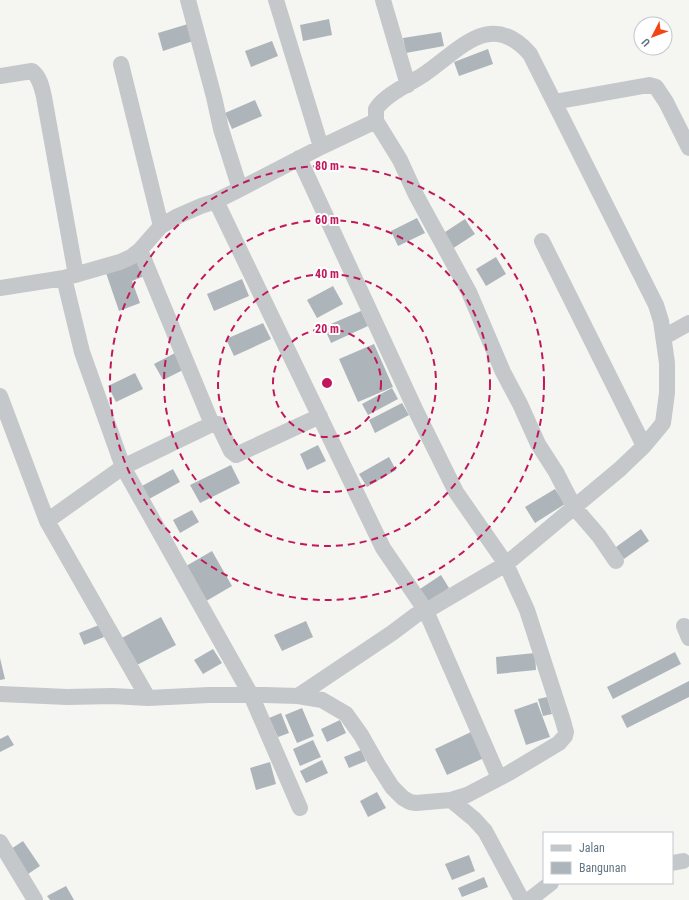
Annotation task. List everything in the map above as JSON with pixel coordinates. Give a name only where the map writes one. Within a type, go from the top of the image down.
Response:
[{"type":"street","points":[[188,0],[221,129],[240,189]]},
{"type":"street","points":[[276,0],[321,146]]},
{"type":"street","points":[[383,0],[408,85]]},
{"type":"street","points":[[298,696],[392,634],[416,615],[426,611],[506,564],[574,507],[620,469],[644,446],[662,423],[668,393],[667,364],[664,337],[656,305],[530,54],[521,44],[500,34],[485,34],[467,41],[430,70],[379,104],[376,109],[376,121],[400,160],[416,195],[469,292],[503,372],[520,404],[538,444],[556,472],[574,507],[599,536],[616,561]]},
{"type":"street","points":[[121,64],[161,226]]},
{"type":"street","points":[[0,76],[32,71],[35,73],[40,82],[44,97],[82,352],[124,467],[251,695],[300,808]]},
{"type":"street","points":[[554,102],[649,85],[656,87],[666,102],[689,148]]},
{"type":"street","points":[[0,288],[70,276],[120,262],[131,257],[140,250],[161,226],[178,216],[216,201],[321,146],[376,121]]},
{"type":"street","points":[[0,694],[148,698],[209,695],[251,695],[298,696],[322,700],[346,714],[361,735],[392,787],[403,798],[410,802],[416,803],[451,800],[467,795],[559,743],[565,736],[566,732],[527,610],[506,564],[456,492],[416,411],[299,158]]},
{"type":"street","points":[[216,201],[383,548],[426,611],[499,778]]},
{"type":"street","points":[[542,241],[644,446]]},
{"type":"street","points":[[140,250],[212,424]]},
{"type":"street","points":[[664,337],[689,323]]},
{"type":"street","points":[[0,396],[48,521],[148,698]]},
{"type":"street","points":[[48,521],[124,467],[212,424],[218,424],[231,451],[236,455],[320,416]]},
{"type":"street","points":[[451,800],[474,819],[485,831],[522,900]]},
{"type":"street","points":[[0,842],[35,900]]},
{"type":"street","points":[[529,900],[550,884]]},
{"type":"building","points":[[329,19],[332,35],[303,41],[300,25]]},
{"type":"building","points":[[188,24],[193,41],[163,51],[158,33]]},
{"type":"building","points":[[441,32],[444,46],[406,53],[403,38]]},
{"type":"building","points":[[272,41],[278,56],[251,67],[245,51]]},
{"type":"building","points":[[488,49],[493,64],[459,76],[454,62]]},
{"type":"building","points":[[255,100],[262,116],[232,129],[225,113]]},
{"type":"building","points":[[417,218],[425,233],[398,246],[391,231]]},
{"type":"building","points":[[465,219],[475,234],[452,249],[442,234]]},
{"type":"building","points":[[140,257],[147,275],[132,281],[140,303],[119,311],[105,270]]},
{"type":"building","points":[[496,257],[506,274],[486,286],[476,269]]},
{"type":"building","points":[[242,279],[249,296],[214,311],[207,294]]},
{"type":"building","points":[[333,286],[343,304],[317,318],[307,300]]},
{"type":"building","points":[[361,311],[368,326],[331,343],[324,327]]},
{"type":"building","points":[[263,323],[271,339],[234,356],[226,339]]},
{"type":"building","points":[[374,344],[393,387],[358,402],[339,359]]},
{"type":"building","points":[[175,353],[183,370],[163,380],[154,364]]},
{"type":"building","points":[[135,373],[143,389],[116,402],[108,386]]},
{"type":"building","points":[[392,388],[398,399],[368,415],[362,404]]},
{"type":"building","points":[[402,403],[409,415],[375,433],[369,420]]},
{"type":"building","points":[[318,445],[326,461],[307,470],[300,454]]},
{"type":"building","points":[[389,457],[396,470],[367,487],[359,474]]},
{"type":"building","points":[[231,465],[240,483],[200,503],[190,485]]},
{"type":"building","points":[[173,469],[180,482],[149,499],[142,486]]},
{"type":"building","points":[[555,489],[565,504],[535,523],[525,507]]},
{"type":"building","points":[[192,510],[199,522],[180,533],[173,520]]},
{"type":"building","points":[[641,529],[649,541],[624,559],[616,547]]},
{"type":"building","points":[[212,551],[232,586],[201,604],[181,569]]},
{"type":"building","points":[[441,575],[449,588],[426,604],[417,591]]},
{"type":"building","points":[[161,617],[176,645],[135,666],[120,639]]},
{"type":"building","points":[[306,621],[313,637],[282,651],[274,635]]},
{"type":"building","points":[[99,625],[104,637],[84,645],[79,633]]},
{"type":"building","points":[[213,649],[222,663],[203,674],[194,660]]},
{"type":"building","points":[[675,652],[681,664],[613,699],[607,687]]},
{"type":"building","points":[[535,653],[536,670],[497,674],[496,657]]},
{"type":"building","points":[[0,658],[5,679],[0,680]]},
{"type":"building","points":[[689,681],[689,697],[627,728],[621,716]]},
{"type":"building","points":[[547,697],[552,714],[543,716],[538,699]]},
{"type":"building","points":[[537,702],[550,737],[526,745],[514,710]]},
{"type":"building","points":[[302,708],[314,736],[297,743],[285,715]]},
{"type":"building","points":[[281,713],[289,733],[278,737],[269,718]]},
{"type":"building","points":[[340,720],[346,733],[327,742],[321,729]]},
{"type":"building","points":[[471,732],[484,758],[447,775],[435,749]]},
{"type":"building","points":[[8,735],[14,745],[0,752],[0,739]]},
{"type":"building","points":[[313,740],[321,757],[300,766],[293,749]]},
{"type":"building","points":[[361,750],[366,761],[349,768],[344,757]]},
{"type":"building","points":[[322,760],[328,773],[306,783],[300,771]]},
{"type":"building","points":[[270,762],[276,784],[256,790],[250,768]]},
{"type":"building","points":[[377,792],[386,808],[368,817],[360,801]]},
{"type":"building","points":[[23,841],[40,866],[25,876],[8,851]]},
{"type":"building","points":[[469,855],[475,871],[452,880],[445,864]]},
{"type":"building","points":[[484,877],[488,887],[462,897],[458,888]]},
{"type":"building","points":[[66,886],[74,900],[50,900],[47,896]]}]
